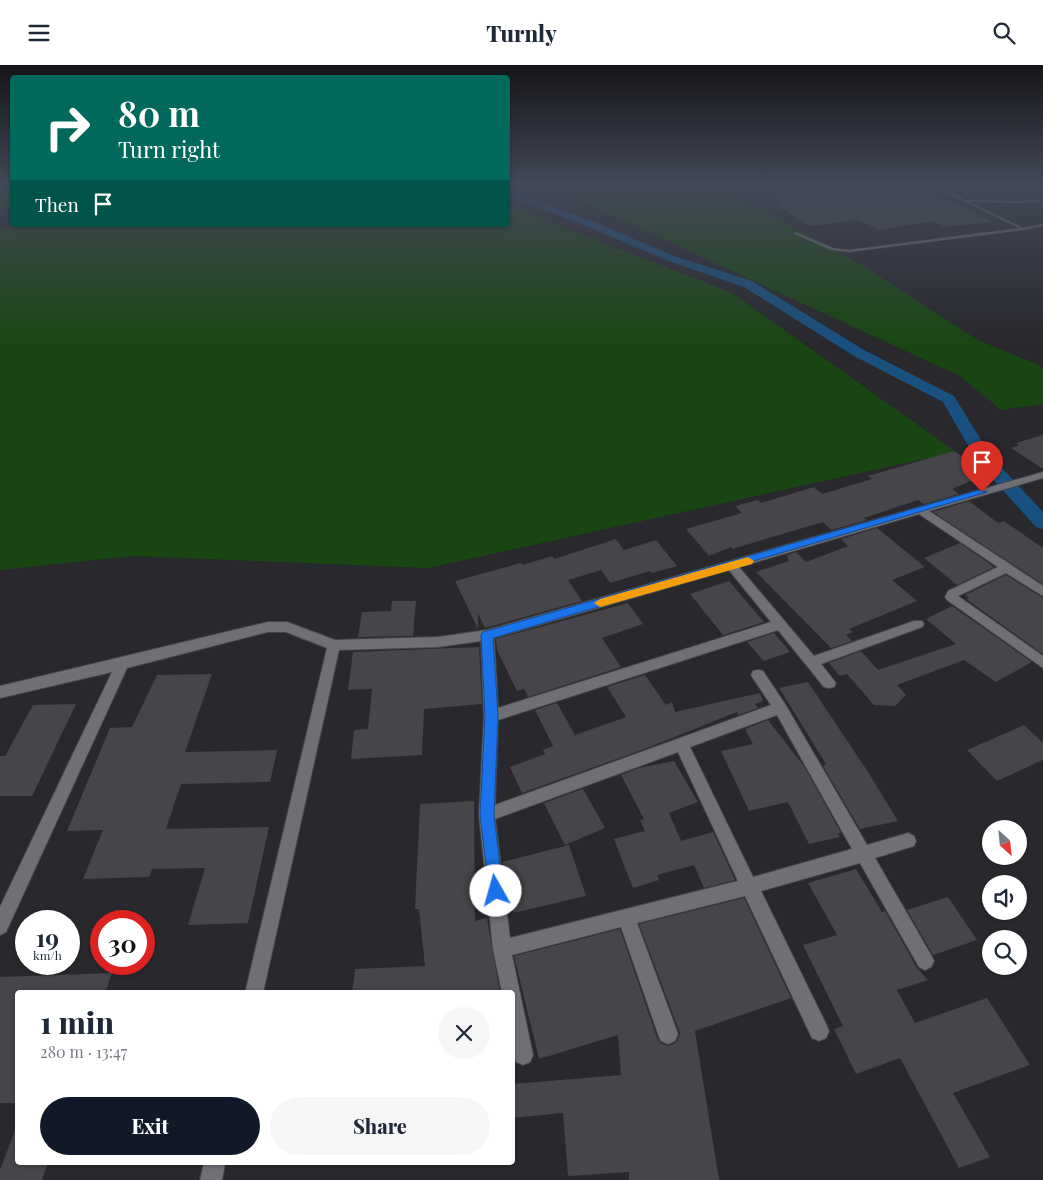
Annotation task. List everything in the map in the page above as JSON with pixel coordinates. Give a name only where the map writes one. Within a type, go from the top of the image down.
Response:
[{"type":"street","points":[[0,692],[122,664],[238,633],[268,627],[286,627],[334,645],[438,642],[487,635],[732,566],[1038,476],[1043,487]]},
{"type":"street","points":[[920,510],[1043,591]]},
{"type":"street","points":[[732,566],[828,683]]},
{"type":"street","points":[[1007,568],[951,597],[1043,663]]},
{"type":"street","points":[[491,716],[781,624]]},
{"type":"street","points":[[812,663],[918,624]]},
{"type":"street","points":[[487,635],[491,716],[487,815],[502,949],[510,990]]},
{"type":"street","points":[[255,990],[334,645]]},
{"type":"street","points":[[0,926],[122,664]]},
{"type":"street","points":[[758,675],[780,708],[862,855],[925,961]]},
{"type":"street","points":[[487,815],[780,708]]},
{"type":"street","points":[[682,745],[819,1031]]},
{"type":"street","points":[[502,949],[750,886],[908,841]]},
{"type":"street","points":[[626,917],[668,1034]]},
{"type":"street","points":[[515,1013],[524,1055]]},
{"type":"street","points":[[211,1180],[215,1165]]},
{"type":"lane","points":[[804,237],[832,249],[849,251],[959,237]]},
{"type":"green space","points":[[0,237],[588,237],[732,293],[956,452],[428,568],[133,556],[0,570]]},
{"type":"green space","points":[[659,237],[811,237],[860,264],[978,340],[1043,367],[1043,404],[1001,410],[960,376]]},
{"type":"building","points":[[1043,435],[1043,469],[1011,448],[1019,445],[1016,443]]},
{"type":"building","points":[[954,451],[987,474],[952,489],[959,494],[924,504],[918,500],[864,518],[867,520],[831,530],[823,522],[732,549],[731,547],[709,556],[686,529],[742,513],[735,506],[758,500],[761,503],[814,487],[822,494],[872,479],[868,476]]},
{"type":"building","points":[[969,501],[998,523],[1004,521],[1043,548],[1043,584],[933,512]]},
{"type":"building","points":[[877,528],[925,567],[892,580],[917,601],[849,629],[853,632],[846,635],[852,641],[831,648],[756,572],[789,561],[787,555],[796,552],[806,562],[848,546],[841,539]]},
{"type":"building","points":[[616,539],[624,550],[656,540],[677,566],[652,573],[650,571],[610,583],[601,570],[568,580],[582,601],[485,628],[478,613],[478,629],[455,581],[552,556],[554,559]]},
{"type":"building","points":[[960,543],[994,567],[957,585],[924,558]]},
{"type":"building","points":[[1006,575],[1043,598],[1043,654],[966,599],[969,598],[965,595]]},
{"type":"building","points":[[729,581],[764,622],[723,635],[690,594]]},
{"type":"building","points":[[392,601],[416,601],[413,636],[358,637],[362,612],[391,611]]},
{"type":"building","points":[[628,603],[643,624],[602,638],[621,667],[528,697],[524,689],[517,691],[497,650],[496,639]]},
{"type":"building","points":[[952,606],[1032,662],[996,682],[964,660],[897,685],[906,695],[895,706],[874,705],[847,674],[840,676],[829,663],[861,651],[878,670],[956,644],[926,619]]},
{"type":"building","points":[[774,633],[790,652],[764,661],[747,642]]},
{"type":"building","points":[[479,647],[482,704],[424,709],[422,755],[351,759],[354,730],[368,729],[372,689],[348,690],[353,652]]},
{"type":"building","points":[[212,674],[185,752],[277,750],[270,782],[181,784],[166,829],[269,827],[248,923],[188,925],[205,868],[152,869],[149,877],[83,879],[103,830],[67,831],[110,728],[132,727],[157,675]]},
{"type":"building","points":[[645,675],[666,705],[672,702],[675,712],[760,693],[763,701],[755,704],[758,708],[738,715],[737,712],[647,748],[522,793],[510,767],[545,754],[543,750],[553,746],[535,710],[557,703],[575,735],[626,717],[607,687]]},
{"type":"building","points":[[808,682],[898,821],[860,829],[823,766],[826,764],[779,688]]},
{"type":"building","points":[[76,704],[32,796],[0,796],[0,756],[5,756],[33,705]]},
{"type":"building","points":[[768,720],[804,766],[841,833],[838,833],[840,837],[809,844],[788,802],[749,811],[721,751],[753,744],[745,729]]},
{"type":"building","points":[[1024,725],[1043,743],[1043,760],[997,781],[967,750]]},
{"type":"building","points":[[674,761],[698,802],[669,813],[681,841],[713,832],[735,880],[704,888],[694,865],[657,875],[659,880],[633,888],[614,839],[645,831],[640,820],[644,819],[621,775],[639,768]]},
{"type":"building","points":[[583,789],[605,828],[565,845],[544,803]]},
{"type":"building","points":[[474,801],[475,921],[487,918],[499,990],[352,990],[355,969],[425,966],[419,909],[415,909],[420,804]]},
{"type":"building","points":[[569,845],[586,896],[513,913],[502,862]]},
{"type":"building","points":[[856,869],[882,912],[885,911],[917,968],[928,980],[897,990],[915,1023],[987,998],[1030,1065],[953,1093],[990,1157],[959,1168],[900,1058],[856,1074],[834,1029],[843,1026],[803,945],[837,935],[808,883]]},
{"type":"building","points":[[948,897],[977,940],[933,955],[907,910]]},
{"type":"building","points":[[744,898],[791,998],[695,1031],[719,1180],[629,1180],[629,1172],[568,1176],[563,1113],[515,1118],[515,1084],[621,1075],[618,1035],[539,1059],[514,956],[620,929],[660,1043],[669,1046],[677,1042],[680,1033],[639,924]]},
{"type":"building","points":[[90,974],[111,975],[106,990],[15,990],[15,1103],[0,1103],[0,977]]},
{"type":"building","points":[[15,1131],[15,1165],[47,1165],[42,1180],[0,1180],[0,1170]]},
{"type":"waterway","points":[[621,237],[670,258],[748,284],[859,353],[949,399],[984,459],[1043,523]]},
{"type":"slow traffic","points":[[600,603],[748,561]]},
{"type":"route","points":[[496,891],[487,815],[491,716],[487,635],[732,566],[982,492]]}]
